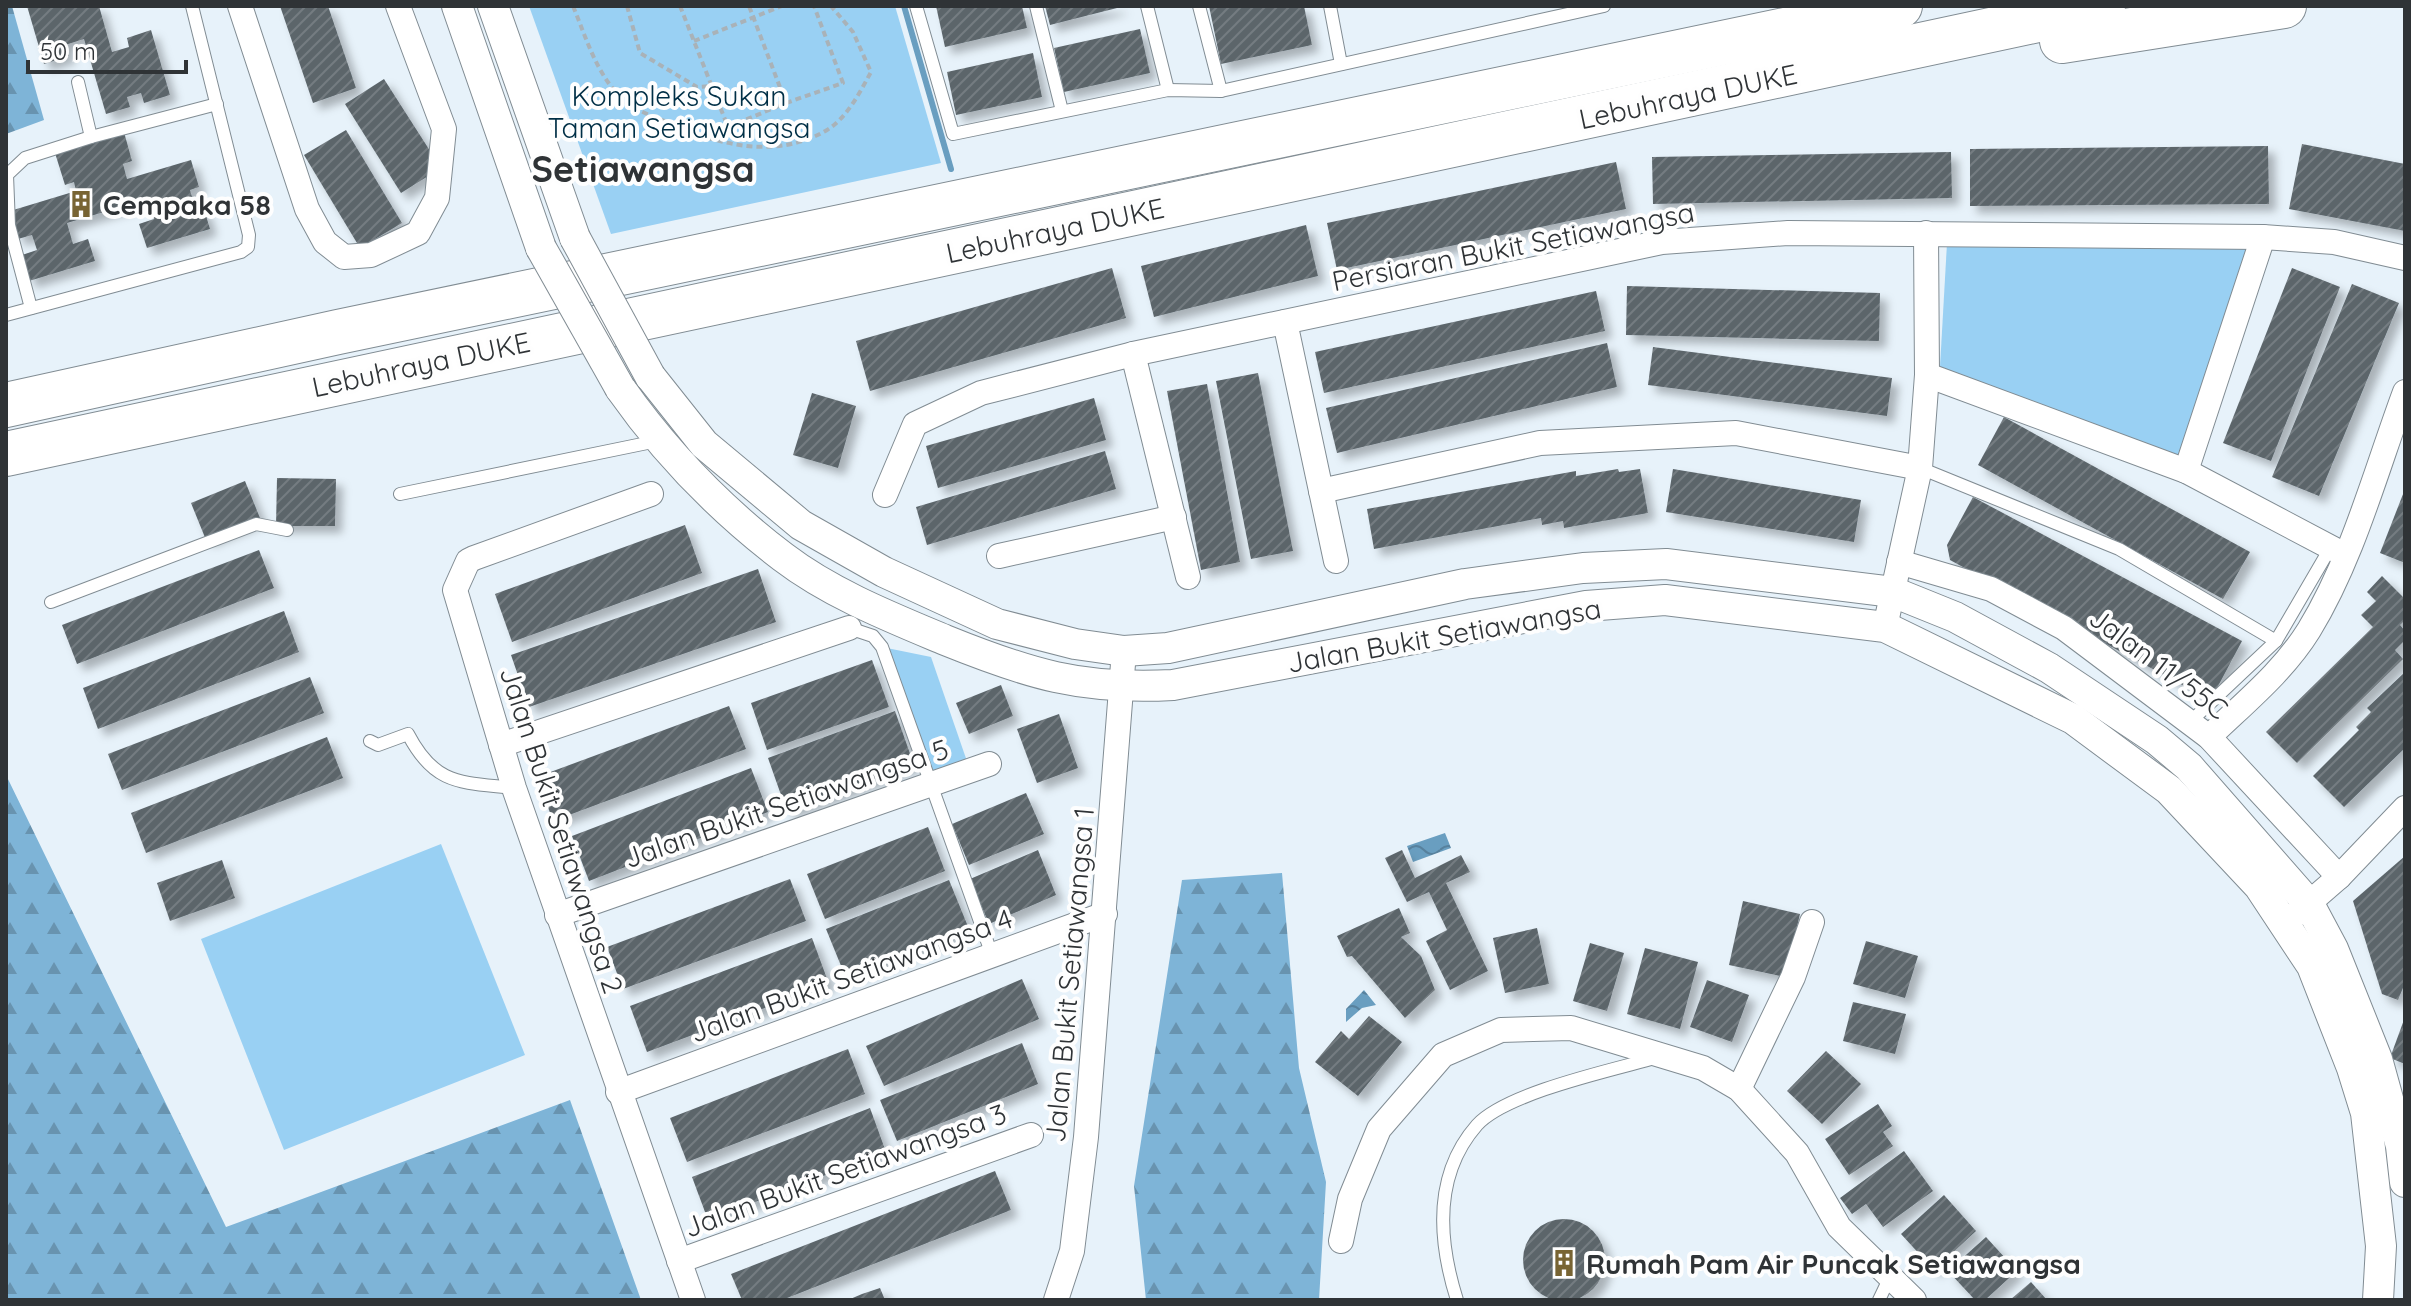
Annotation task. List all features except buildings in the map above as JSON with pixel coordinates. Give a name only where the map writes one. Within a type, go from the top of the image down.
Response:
[{"type":"highway","points":[[1662,57],[1744,19],[1793,6]]},
{"type":"highway","name":"Lebuhraya DUKE","points":[[6,405],[354,328],[1900,6]]},
{"type":"highway","name":"Lebuhraya DUKE","points":[[6,454],[2103,6]]},
{"type":"highway","points":[[1677,98],[2284,6]]},
{"type":"street","points":[[240,6],[307,209],[325,242],[344,257],[371,255],[418,233],[437,198],[444,129],[398,6]]},
{"type":"street","name":"Jalan Bukit Setiawangsa","points":[[457,6],[541,248],[620,388],[657,441],[785,559],[881,614],[1019,670],[1071,683],[1122,688],[1173,685],[1586,606],[1665,600],[1885,627],[2073,719],[2169,790],[2259,886],[2298,914],[2312,966],[2366,1113],[2381,1246],[2378,1300]]},
{"type":"street","name":"Jalan Bukit Setiawangsa","points":[[493,6],[575,238],[650,376],[704,444],[801,525],[884,572],[997,624],[1075,644],[1124,651],[1168,648],[1465,584],[1583,568],[1666,564],[1893,592],[1955,617],[2049,668],[2157,740],[2189,767],[2298,914],[2333,949],[2377,1059],[2401,1146],[2405,1182]]},
{"type":"street","name":"Persiaran Bukit Setiawangsa","points":[[885,495],[915,424],[981,393],[1133,354],[1662,242],[1788,233],[2263,237],[2334,242],[2405,258]]},
{"type":"street","points":[[1885,627],[1920,468],[1927,375],[1926,233]]},
{"type":"street","points":[[2186,471],[2263,237]]},
{"type":"street","points":[[1285,322],[1336,561]]},
{"type":"street","points":[[1133,354],[1188,577]]},
{"type":"street","points":[[1927,375],[2186,471],[2338,550]]},
{"type":"street","points":[[2199,729],[2277,672],[2309,630],[2338,550],[2405,392]]},
{"type":"street","points":[[1321,491],[1540,443],[1736,433],[1920,468]]},
{"type":"street","name":"Jalan Bukit Setiawangsa 2","points":[[651,494],[468,561],[455,590],[514,788],[693,1300]]},
{"type":"street","points":[[999,556],[1174,517]]},
{"type":"street","name":"Jalan 11/55C","points":[[1899,562],[1991,589],[2064,628],[2199,729],[2339,877]]},
{"type":"street","points":[[501,745],[849,628]]},
{"type":"street","name":"Jalan Bukit Setiawangsa 1","points":[[1056,1300],[1072,1251],[1076,1223],[1105,914],[1124,651]]},
{"type":"street","name":"Jalan Bukit Setiawangsa 5","points":[[557,915],[989,764]]},
{"type":"street","points":[[2298,914],[2339,877],[2405,808]]},
{"type":"street","name":"Jalan Bukit Setiawangsa 4","points":[[618,1092],[1105,914]]},
{"type":"street","points":[[1739,1089],[1793,977],[1812,922]]},
{"type":"street","points":[[1341,1241],[1350,1199],[1379,1129],[1443,1055],[1501,1030],[1571,1028],[1703,1068],[1739,1089],[1797,1153],[1839,1227],[1884,1289],[1914,1300]]},
{"type":"street","name":"Jalan Bukit Setiawangsa 3","points":[[679,1261],[1031,1135]]},
{"type":"lane","points":[[6,315],[241,252],[248,247],[249,235],[192,6]]},
{"type":"lane","points":[[916,6],[953,134],[1168,90],[1221,91],[1604,6]]},
{"type":"lane","points":[[1036,6],[1062,111]]},
{"type":"lane","points":[[1147,6],[1168,90]]},
{"type":"lane","points":[[1199,6],[1221,91]]},
{"type":"lane","points":[[1330,6],[1341,64]]},
{"type":"lane","points":[[78,82],[91,137]]},
{"type":"lane","points":[[31,308],[9,225],[7,175],[25,158],[217,104]]},
{"type":"lane","points":[[400,494],[657,441]]},
{"type":"lane","points":[[1920,468],[2119,549],[2276,641]]},
{"type":"lane","points":[[51,602],[256,524],[287,530]]},
{"type":"lane","points":[[2199,729],[2276,641],[2338,550]]},
{"type":"lane","points":[[849,628],[863,631],[882,647],[992,955]]},
{"type":"lane","points":[[370,741],[378,745],[408,734],[419,755],[442,777],[514,788]]},
{"type":"lane","points":[[1457,1300],[1447,1268],[1441,1216],[1448,1171],[1479,1124],[1521,1099],[1662,1056]]},
{"type":"path","points":[[573,6],[595,66],[623,101],[700,136],[739,148],[787,144],[827,130],[843,116],[861,90],[871,72],[853,32],[831,6]]},
{"type":"path","points":[[627,6],[640,53],[697,87],[712,86]]},
{"type":"path","points":[[680,6],[728,127],[843,83],[814,6]]},
{"type":"path","points":[[749,6],[786,103]]},
{"type":"path","points":[[694,41],[780,6]]},
{"type":"green space","points":[[6,6],[12,6],[44,120],[6,134]]},
{"type":"green space","name":"Kompleks Sukan Taman Setiawangsa","points":[[529,6],[895,6],[941,163],[611,234]]},
{"type":"green space","points":[[1947,243],[2249,247],[2182,458],[1940,367]]},
{"type":"green space","points":[[882,647],[931,657],[970,770],[930,785]]},
{"type":"green space","points":[[6,775],[226,1227],[570,1100],[641,1300],[6,1300]]},
{"type":"green space","points":[[441,844],[525,1055],[284,1150],[201,939]]},
{"type":"green space","points":[[1282,873],[1299,1068],[1326,1182],[1319,1300],[1146,1300],[1134,1186],[1182,880]]},
{"type":"water","points":[[1445,833],[1451,848],[1413,862],[1407,846]]},
{"type":"water","points":[[1364,990],[1376,1005],[1362,1008],[1346,1022],[1346,1009]]},
{"type":"waterway","points":[[904,6],[951,169]]},
{"type":"place","name":"Cempaka 58","points":[[81,204]]},
{"type":"place","name":"Rumah Pam Air Puncak Setiawangsa","points":[[1564,1263]]},
{"type":"district","name":"Setiawangsa","points":[[643,168]]}]
